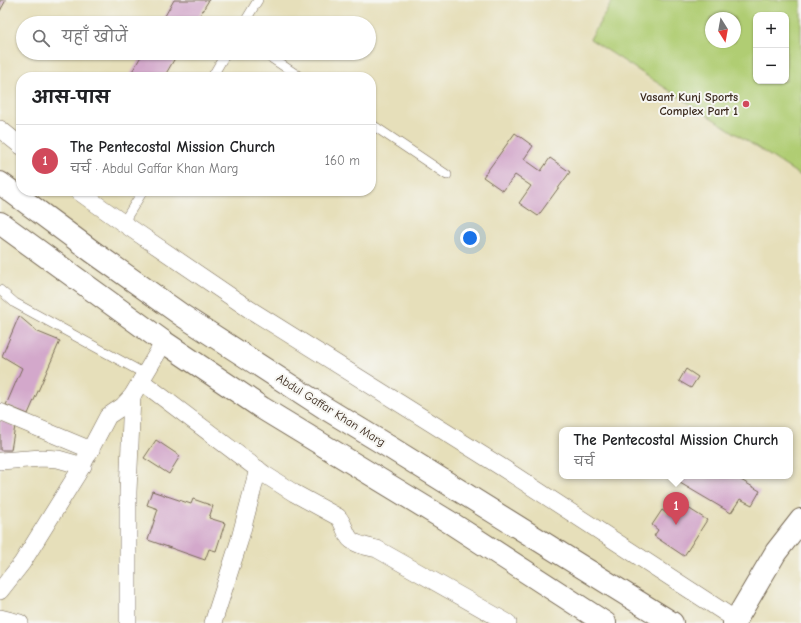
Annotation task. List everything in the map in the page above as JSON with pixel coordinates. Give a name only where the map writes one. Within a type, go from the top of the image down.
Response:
[{"type":"main road","name":"Abdul Gaffar Khan Marg","points":[[0,183],[16,195]]},
{"type":"main road","name":"Abdul Gaffar Khan Marg","points":[[18,196],[183,316],[325,408],[672,623]]},
{"type":"main road","points":[[0,223],[164,342],[262,408],[451,523],[597,621]]},
{"type":"main road","points":[[735,622],[776,552],[801,520]]},
{"type":"street","points":[[0,129],[16,142]]},
{"type":"street","points":[[85,196],[250,309],[502,468],[735,622]]},
{"type":"street","points":[[0,591],[22,563],[82,466],[108,416],[111,412],[123,406],[132,396],[164,342]]},
{"type":"street","points":[[143,378],[258,469],[294,493],[338,517],[350,539],[356,543],[377,549],[508,623]]},
{"type":"street","points":[[128,623],[128,506],[132,396]]},
{"type":"street","points":[[0,412],[91,450]]},
{"type":"street","points":[[0,461],[42,458],[58,459],[82,466]]},
{"type":"street","points":[[213,623],[239,542],[258,469]]},
{"type":"street","points":[[0,618],[20,623]]},
{"type":"lane","points":[[248,16],[258,0]]},
{"type":"lane","points":[[215,72],[222,60]]},
{"type":"lane","points":[[274,60],[292,72]]},
{"type":"lane","points":[[376,127],[447,175]]},
{"type":"lane","points":[[123,223],[140,196]]},
{"type":"lane","points":[[0,290],[15,303],[143,378]]},
{"type":"green space","name":"Vasant Kunj Sports Complex Part 1","points":[[613,0],[801,0],[801,176],[590,39]]},
{"type":"building","points":[[0,0],[6,0],[0,11]]},
{"type":"building","points":[[174,0],[209,0],[199,16],[165,16]]},
{"type":"building","points":[[139,60],[174,60],[167,72],[132,72]]},
{"type":"building","points":[[515,133],[533,146],[524,159],[541,171],[550,158],[570,172],[538,216],[519,203],[531,186],[515,175],[503,191],[483,177]]},
{"type":"building","points":[[19,316],[38,332],[60,341],[28,414],[6,405],[22,368],[2,356]]},
{"type":"building","points":[[686,369],[698,377],[691,388],[679,381]]},
{"type":"building","points":[[0,420],[15,426],[11,450],[0,450]]},
{"type":"building","points":[[156,440],[180,456],[169,474],[144,458]]},
{"type":"building","points":[[739,479],[760,491],[752,505],[740,499],[731,513],[675,480]]},
{"type":"building","points":[[152,491],[191,504],[193,499],[213,506],[209,518],[225,523],[216,551],[209,549],[205,560],[148,540],[158,509],[147,505]]},
{"type":"building","points":[[677,501],[707,520],[684,556],[654,536],[658,530],[652,525],[662,510],[668,514]]},
{"type":"place","name":"Vasant Kunj Sports Complex Part 1","points":[[746,104]]},
{"type":"place","name":"The Pentecostal Mission Church","points":[[676,525]]}]
